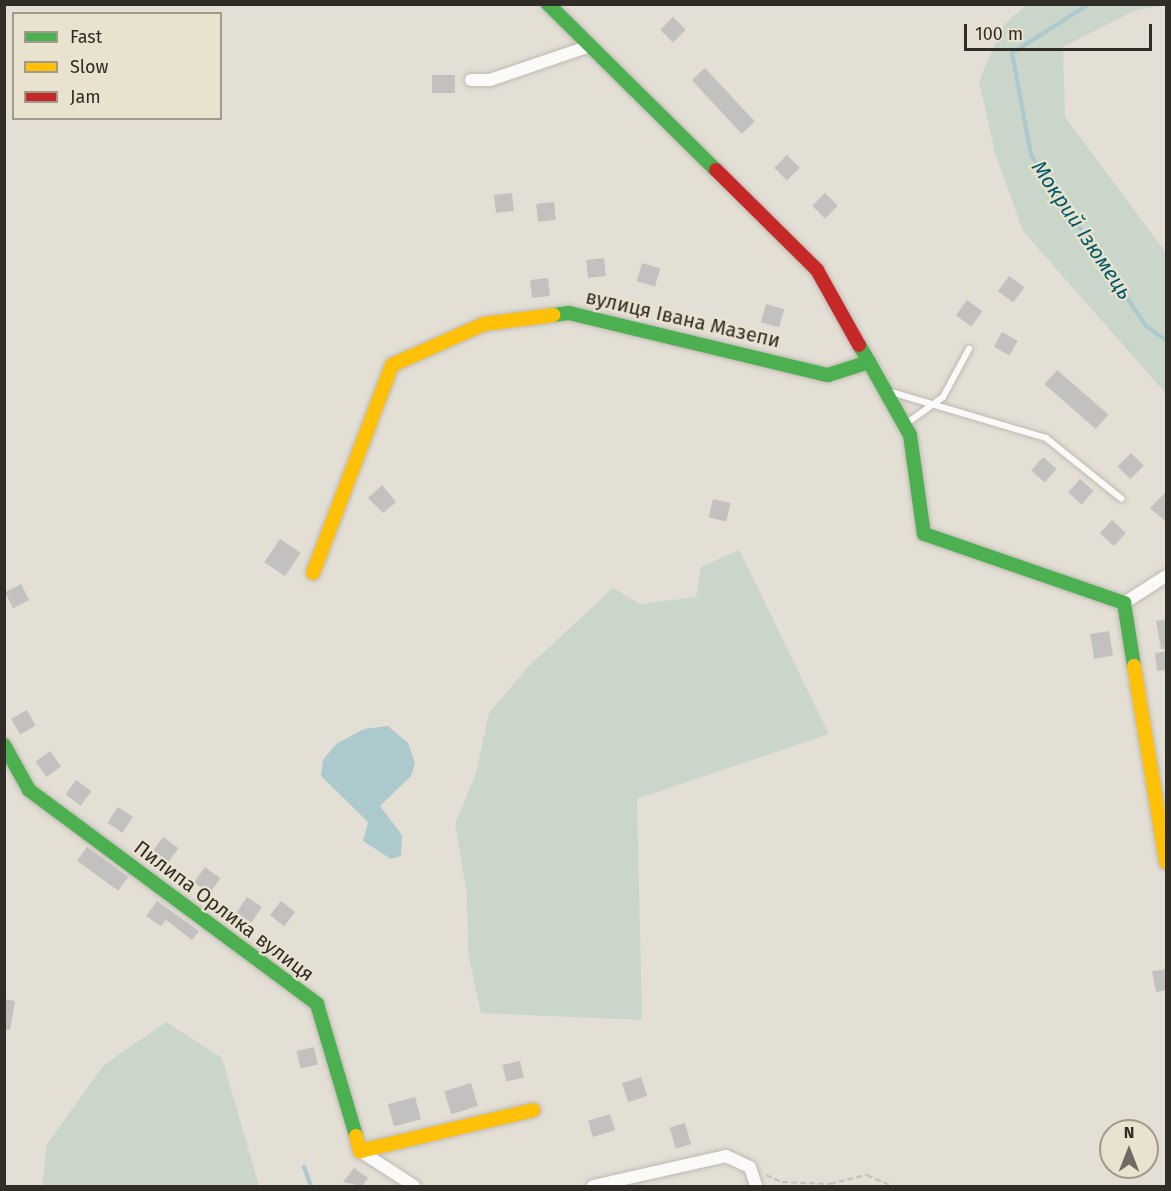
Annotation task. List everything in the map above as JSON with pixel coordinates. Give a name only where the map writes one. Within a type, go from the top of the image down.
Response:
[{"type":"street","points":[[548,4],[817,270],[910,435],[924,534],[1124,603]]},
{"type":"street","points":[[471,80],[490,80],[590,46]]},
{"type":"street","name":"вулиця Івана Мазепи","points":[[313,573],[392,365],[484,324],[569,313],[828,375],[869,362]]},
{"type":"street","points":[[1124,603],[1167,576]]},
{"type":"street","points":[[1124,603],[1167,862]]},
{"type":"street","name":"Пилипа Орлика вулиця","points":[[4,745],[29,790],[317,1004],[360,1150]]},
{"type":"street","points":[[360,1150],[533,1110]]},
{"type":"street","points":[[360,1150],[414,1186]]},
{"type":"street","points":[[593,1186],[726,1156],[750,1167],[756,1186]]},
{"type":"lane","points":[[904,425],[943,397],[969,349]]},
{"type":"lane","points":[[885,391],[1046,438],[1122,499]]},
{"type":"path","points":[[750,1167],[782,1182],[830,1184],[867,1175],[892,1186]]},
{"type":"green space","points":[[1028,4],[1166,5],[1136,10],[1063,47],[1065,117],[1166,253],[1166,394],[1023,231],[995,153],[979,81],[1004,24]]},
{"type":"green space","points":[[739,550],[829,734],[637,799],[642,1020],[481,1013],[468,953],[467,894],[455,824],[476,773],[489,713],[528,667],[613,588],[640,604],[696,597],[701,567]]},
{"type":"green space","points":[[166,1022],[222,1058],[259,1186],[42,1186],[47,1144],[104,1065]]},
{"type":"water","points":[[388,726],[408,743],[415,763],[411,776],[380,806],[402,835],[401,856],[391,859],[363,841],[368,822],[321,776],[323,760],[336,744],[364,729]]},
{"type":"building","points":[[673,17],[686,30],[673,42],[660,30]]},
{"type":"building","points":[[705,68],[755,121],[742,134],[692,80]]},
{"type":"building","points":[[432,75],[455,75],[455,93],[432,93]]},
{"type":"building","points":[[787,155],[800,168],[787,180],[774,168]]},
{"type":"building","points":[[512,193],[514,211],[496,213],[494,195]]},
{"type":"building","points":[[825,193],[838,206],[825,218],[812,206]]},
{"type":"building","points":[[554,202],[556,220],[538,222],[536,204]]},
{"type":"building","points":[[604,258],[606,276],[588,278],[586,260]]},
{"type":"building","points":[[642,263],[660,268],[655,287],[637,281]]},
{"type":"building","points":[[1009,276],[1024,287],[1013,303],[998,291]]},
{"type":"building","points":[[548,278],[550,296],[532,298],[530,280]]},
{"type":"building","points":[[967,300],[982,311],[971,327],[956,315]]},
{"type":"building","points":[[766,304],[784,309],[779,328],[761,322]]},
{"type":"building","points":[[1002,332],[1018,341],[1010,356],[994,347]]},
{"type":"building","points":[[1057,370],[1108,415],[1096,429],[1045,384]]},
{"type":"building","points":[[1131,453],[1144,466],[1130,479],[1118,466]]},
{"type":"building","points":[[1043,457],[1057,469],[1045,482],[1031,471]]},
{"type":"building","points":[[1080,479],[1094,491],[1082,504],[1068,493]]},
{"type":"building","points":[[382,485],[396,502],[383,513],[368,498]]},
{"type":"building","points":[[1167,491],[1167,523],[1150,508]]},
{"type":"building","points":[[713,499],[731,503],[726,522],[709,518]]},
{"type":"building","points":[[1112,520],[1126,533],[1114,546],[1100,533]]},
{"type":"building","points":[[280,539],[301,553],[285,576],[264,562]]},
{"type":"building","points":[[21,584],[29,600],[13,608],[5,592]]},
{"type":"building","points":[[1167,619],[1167,649],[1161,649],[1156,621]]},
{"type":"building","points":[[1109,631],[1113,656],[1094,659],[1090,634]]},
{"type":"building","points":[[1167,651],[1167,670],[1157,671],[1155,653]]},
{"type":"building","points":[[27,710],[36,726],[20,734],[11,719]]},
{"type":"building","points":[[50,751],[61,766],[47,777],[35,762]]},
{"type":"building","points":[[76,780],[91,791],[81,806],[65,795]]},
{"type":"building","points":[[118,807],[133,817],[122,833],[107,823]]},
{"type":"building","points":[[163,837],[178,848],[167,864],[152,852]]},
{"type":"building","points":[[87,847],[128,877],[118,891],[77,861]]},
{"type":"building","points":[[205,867],[220,878],[209,894],[194,882]]},
{"type":"building","points":[[247,897],[262,907],[251,923],[236,913]]},
{"type":"building","points":[[157,901],[199,931],[192,940],[166,920],[161,926],[146,916]]},
{"type":"building","points":[[281,901],[295,912],[284,926],[270,915]]},
{"type":"building","points":[[1167,969],[1167,990],[1156,992],[1152,971]]},
{"type":"building","points":[[4,999],[15,1001],[10,1030],[4,1030]]},
{"type":"building","points":[[314,1047],[318,1065],[301,1069],[296,1051]]},
{"type":"building","points":[[520,1061],[524,1078],[506,1082],[502,1065]]},
{"type":"building","points":[[641,1077],[647,1096],[628,1102],[622,1083]]},
{"type":"building","points":[[471,1083],[478,1106],[451,1114],[444,1091]]},
{"type":"building","points":[[415,1097],[421,1119],[394,1126],[388,1104]]},
{"type":"building","points":[[610,1114],[615,1130],[593,1137],[588,1121]]},
{"type":"building","points":[[685,1123],[691,1144],[676,1149],[670,1127]]},
{"type":"building","points":[[354,1168],[368,1178],[362,1186],[343,1182]]},
{"type":"waterway","name":"Мокрий Ізюмець","points":[[1089,4],[1012,53],[1031,155],[1146,326],[1166,340]]},
{"type":"waterway","points":[[304,1167],[311,1186]]},
{"type":"traffic: fast","points":[[548,4],[716,170]]},
{"type":"traffic: fast","points":[[553,315],[569,313],[828,375],[869,362],[859,345]]},
{"type":"traffic: fast","points":[[869,362],[910,435],[924,534],[1124,603],[1134,666]]},
{"type":"traffic: fast","points":[[4,745],[29,790],[317,1004],[356,1136]]},
{"type":"traffic: slow","points":[[313,573],[392,365],[484,324],[553,315]]},
{"type":"traffic: slow","points":[[1134,666],[1166,862]]},
{"type":"traffic: slow","points":[[356,1136],[360,1151],[533,1110]]},
{"type":"traffic: jam","points":[[716,170],[817,270],[859,345]]}]
